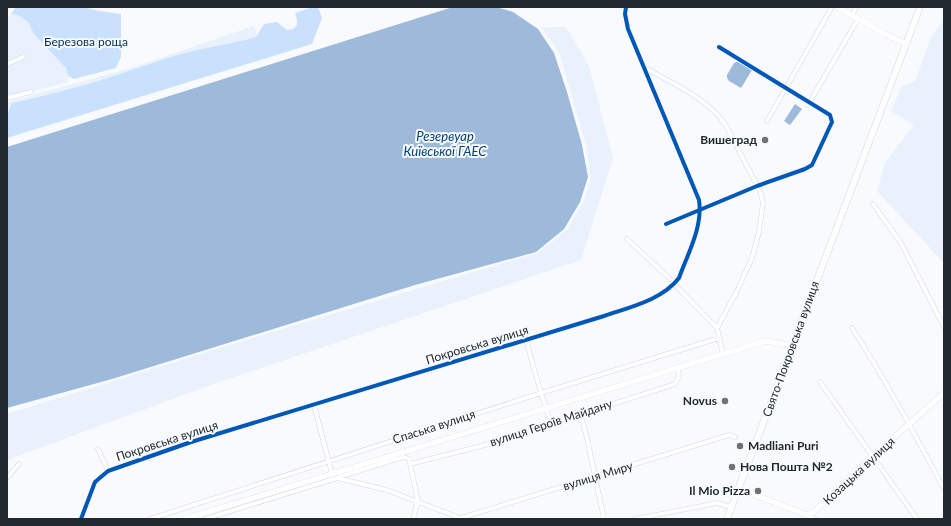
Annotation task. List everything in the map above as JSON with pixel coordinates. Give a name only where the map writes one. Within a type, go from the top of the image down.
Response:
[{"type":"main road","name":"Свято-Покровська вулиця","points":[[727,519],[920,7]]},
{"type":"street","name":"Покровська вулиця","points":[[81,519],[94,482],[108,471],[191,442],[633,306],[665,292],[674,284],[679,278],[698,228],[700,210],[699,200],[628,29],[625,14],[626,7]]},
{"type":"street","points":[[767,120],[832,7]]},
{"type":"street","points":[[837,7],[906,44]]},
{"type":"street","points":[[852,16],[856,7]]},
{"type":"street","points":[[809,104],[858,19]]},
{"type":"street","points":[[666,224],[757,186],[805,169],[812,164],[832,122],[830,115],[809,104],[719,47]]},
{"type":"street","points":[[7,64],[23,57]]},
{"type":"street","points":[[644,66],[696,97],[718,114],[725,124],[760,191],[763,202],[752,258],[717,328]]},
{"type":"street","points":[[7,98],[31,92]]},
{"type":"street","points":[[873,204],[901,243],[944,327]]},
{"type":"street","points":[[627,239],[717,328],[723,354]]},
{"type":"street","points":[[852,328],[876,365],[910,424],[944,489]]},
{"type":"street","name":"Спаська вулиця","points":[[150,519],[541,393],[719,338]]},
{"type":"street","points":[[526,340],[551,423]]},
{"type":"street","name":"Спаська вулиця","points":[[185,519],[246,503],[332,474],[386,460],[762,342],[792,346]]},
{"type":"street","name":"вулиця Героїв Майдану","points":[[410,464],[489,444],[580,413],[675,384],[679,376],[678,368]]},
{"type":"street","points":[[820,382],[918,519]]},
{"type":"street","name":"Козацька вулиця","points":[[807,516],[815,511],[873,456],[944,393]]},
{"type":"street","points":[[314,405],[332,474]]},
{"type":"street","points":[[580,413],[604,519]]},
{"type":"street","name":"вулиця Миру","points":[[462,519],[726,436],[730,435],[735,437]]},
{"type":"street","points":[[98,449],[108,471]]},
{"type":"street","points":[[205,519],[246,503],[337,478],[386,460],[404,457],[409,459],[418,501],[413,519]]},
{"type":"street","points":[[7,478],[19,464]]},
{"type":"street","points":[[337,478],[387,490],[462,519]]},
{"type":"street","points":[[739,489],[815,519]]},
{"type":"street","points":[[635,519],[717,503],[732,507]]},
{"type":"shaded area","points":[[11,14],[18,15],[28,22],[34,34],[66,68],[68,82],[7,98],[7,19]]},
{"type":"shaded area","points":[[944,19],[944,263],[877,191],[885,163],[914,125],[891,111],[902,86],[915,82],[931,37]]},
{"type":"shaded area","points":[[254,26],[259,40],[7,117],[7,102],[128,69]]},
{"type":"shaded area","points":[[541,27],[566,27],[589,66],[613,158],[581,260],[213,384],[7,460],[7,414],[292,326],[538,253],[567,230],[583,203],[591,178],[586,145],[559,52]]},
{"type":"green space","name":"Березова роща","points":[[16,7],[84,7],[121,14],[121,57],[116,68],[74,79],[68,76],[66,68],[34,34],[28,22],[18,15],[11,14]]},
{"type":"green space","points":[[313,7],[318,7],[322,18],[312,44],[7,138],[7,115],[12,103],[82,86],[188,52],[256,37],[264,24],[277,22],[287,30],[293,29],[297,25],[295,13]]},
{"type":"water","name":"Резервуар Київської ГАЕС","points":[[453,7],[496,7],[513,12],[538,29],[554,53],[582,145],[588,177],[580,202],[564,229],[536,252],[415,285],[112,379],[7,408],[7,147]]},
{"type":"water","points":[[739,61],[752,70],[741,88],[729,81],[727,78],[727,75],[734,63]]},
{"type":"water","points":[[795,104],[802,109],[790,125],[784,121]]},
{"type":"cycle path","points":[[81,519],[95,482],[108,471],[191,442],[604,316],[645,302],[672,286],[679,278],[694,240],[699,220],[699,200],[628,29],[625,14],[626,7]]},
{"type":"cycle path","points":[[666,224],[812,165],[832,122],[830,115],[719,47]]},
{"type":"place","name":"Вишеград","points":[[765,140]]},
{"type":"place","name":"Novus","points":[[725,401]]},
{"type":"place","name":"Madliani Puri","points":[[740,446]]},
{"type":"place","name":"Нова Пошта №2","points":[[732,467]]},
{"type":"place","name":"Il Mio Pizza","points":[[758,491]]}]
